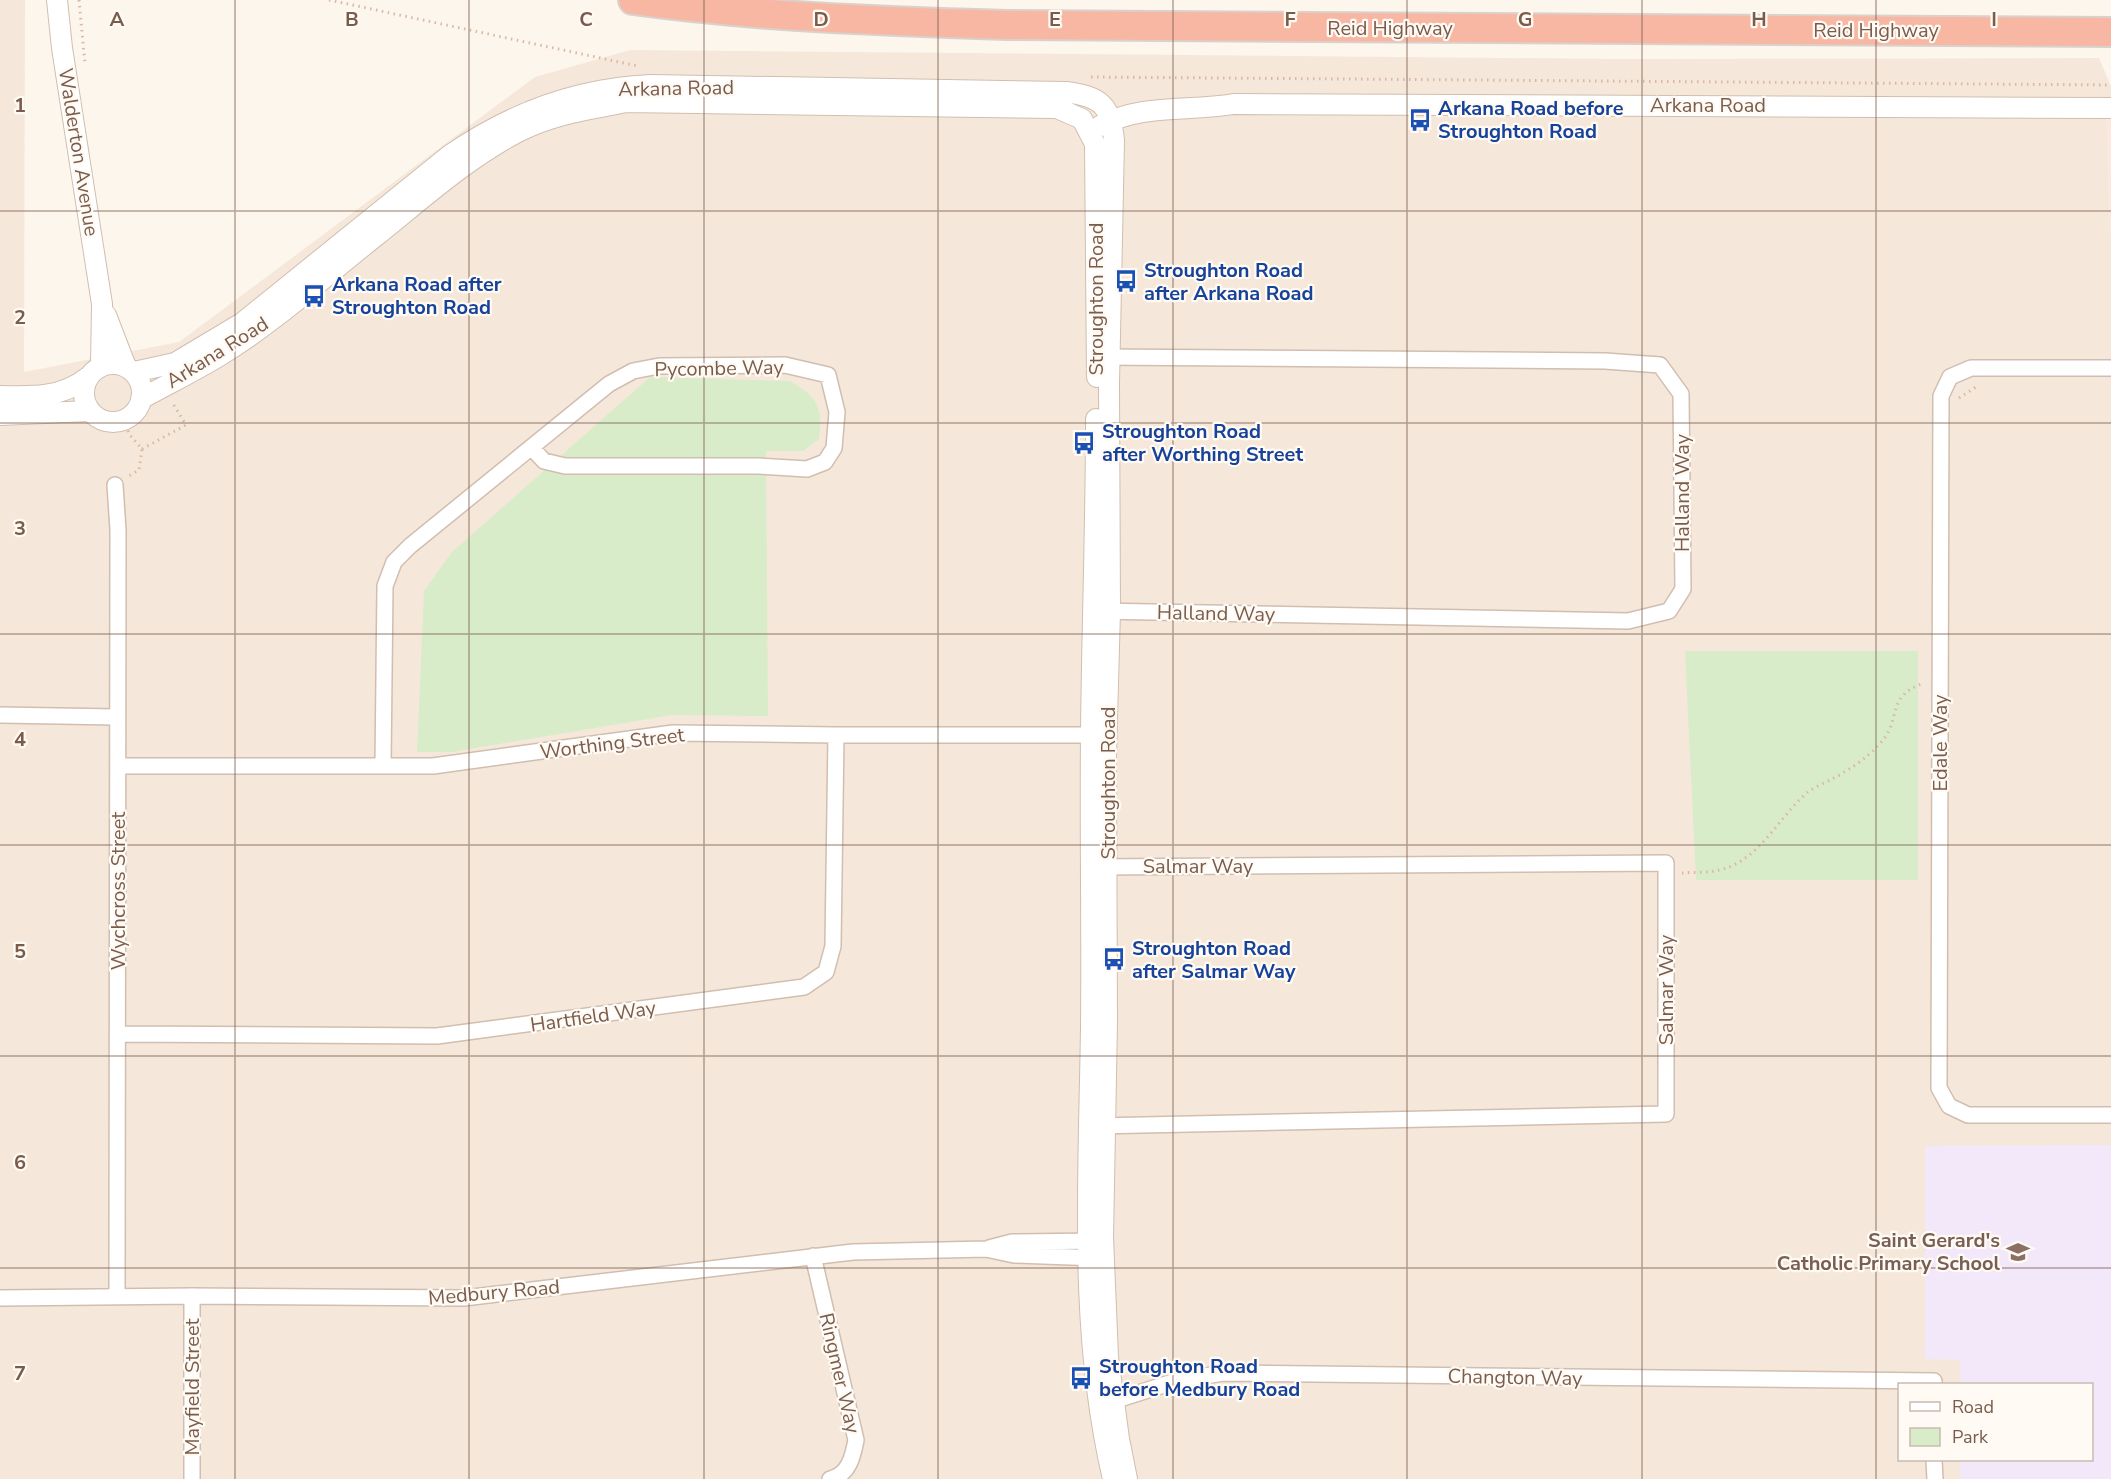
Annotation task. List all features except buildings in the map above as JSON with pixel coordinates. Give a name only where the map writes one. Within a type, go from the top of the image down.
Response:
[{"type":"highway","name":"Reid Highway","points":[[633,0],[705,10],[851,20],[1007,25],[2111,32]]},
{"type":"street","name":"Walderton Avenue","points":[[57,0],[62,48],[102,304],[130,370]]},
{"type":"street","name":"Arkana Road","points":[[130,370],[175,363],[242,323],[450,155],[496,126],[548,103],[608,89],[651,85],[1055,92],[1086,86]]},
{"type":"street","points":[[1086,86],[1099,100],[1108,115]]},
{"type":"street","name":"Arkana Road","points":[[141,399],[221,355],[257,330],[467,165],[520,131],[578,111],[627,102],[1057,108],[1072,113],[1087,126],[1108,115],[1125,102],[1166,97],[1213,96],[1234,104],[2111,108]]},
{"type":"street","name":"Stroughton Road","points":[[1103,357],[1114,140],[1108,115]]},
{"type":"street","name":"Stroughton Road","points":[[1087,126],[1095,144],[1103,357],[1096,1249],[1091,1329],[1106,1403],[1127,1479]]},
{"type":"street","name":"Walderton Avenue","points":[[94,371],[102,304]]},
{"type":"street","name":"Halland Way","points":[[1102,611],[1628,621],[1669,611],[1683,589],[1681,394],[1660,365],[1605,361],[1103,357]]},
{"type":"street","points":[[0,396],[32,397],[57,394],[79,384],[94,371],[117,364],[130,370],[142,389],[141,399],[132,414],[125,419],[110,422],[102,420],[89,411],[84,400],[83,388],[94,371]]},
{"type":"street","name":"Pycombe Way","points":[[383,766],[386,586],[393,562],[609,384],[633,371],[659,366],[785,365],[828,375],[837,412],[834,448],[825,462],[807,469],[759,466],[565,466],[544,461],[532,448]]},
{"type":"street","name":"Edale Way","points":[[2111,368],[1971,368],[1950,377],[1941,396],[1939,1088],[1949,1106],[1968,1115],[2111,1115]]},
{"type":"street","points":[[0,415],[89,411]]},
{"type":"street","name":"Wychcross Street","points":[[115,485],[118,530],[117,1297]]},
{"type":"street","points":[[0,715],[116,717]]},
{"type":"street","name":"Worthing Street","points":[[118,766],[434,766],[673,733],[1099,735]]},
{"type":"street","name":"Hartfield Way","points":[[118,1034],[437,1036],[804,987],[826,972],[833,946],[836,735]]},
{"type":"street","name":"Salmar Way","points":[[1097,1126],[1666,1114],[1666,863],[1100,867]]},
{"type":"street","name":"Medbury Road","points":[[0,1298],[192,1296],[464,1298],[853,1252],[986,1249],[1014,1255],[1096,1249]]},
{"type":"street","name":"Ringmer Way","points":[[813,1256],[856,1440],[851,1461],[838,1477],[830,1479]]},
{"type":"street","name":"Mayfield Street","points":[[192,1296],[192,1479]]},
{"type":"street","name":"Changton Way","points":[[1106,1403],[1176,1381],[1223,1373],[1934,1381],[1934,1383]]},
{"type":"street","name":"Stroughton Road","points":[[1106,1403],[1113,1479]]},
{"type":"street","points":[[1934,1461],[1935,1479]]},
{"type":"path","points":[[79,0],[86,70]]},
{"type":"path","points":[[329,0],[643,68]]},
{"type":"path","points":[[1086,86],[2111,85]]},
{"type":"path","points":[[1954,402],[1982,382]]},
{"type":"path","points":[[142,449],[186,424],[163,387]]},
{"type":"path","points":[[115,485],[139,470],[142,449],[129,434],[125,419]]},
{"type":"path","points":[[1666,874],[1720,870],[1750,855],[1777,827],[1793,806],[1810,791],[1865,759],[1885,738],[1893,720],[1896,705],[1906,692],[1922,683],[1940,683]]},
{"type":"shaded area","points":[[0,0],[25,0],[24,372],[179,342],[535,77],[630,50],[1621,59],[2099,58],[2111,86],[2111,1479],[0,1479]]},
{"type":"shaded area","points":[[2106,111],[2111,111],[2111,234],[2110,234]]},
{"type":"shaded area","name":"Saint Gerard's Catholic Primary School","points":[[2111,1145],[2111,1479],[1960,1479],[1960,1461],[2093,1461],[2093,1383],[1960,1383],[1960,1360],[1925,1359],[1925,1146]]},
{"type":"green space","points":[[650,377],[790,381],[813,398],[819,411],[819,439],[803,451],[766,451],[768,716],[672,715],[452,752],[417,752],[424,591],[452,552]]},
{"type":"green space","points":[[1685,651],[1918,651],[1918,880],[1696,880]]},
{"type":"place","name":"Arkana Road before Stroughton Road","points":[[1420,120]]},
{"type":"place","name":"Stroughton Road after Arkana Road","points":[[1126,281]]},
{"type":"place","name":"Arkana Road after Stroughton Road","points":[[314,296]]},
{"type":"place","name":"Stroughton Road after Worthing Street","points":[[1084,443]]},
{"type":"place","name":"Stroughton Road after Salmar Way","points":[[1114,959]]},
{"type":"place","name":"Saint Gerard's Catholic Primary School","points":[[2018,1252]]},
{"type":"place","name":"Stroughton Road before Medbury Road","points":[[1081,1378]]}]
